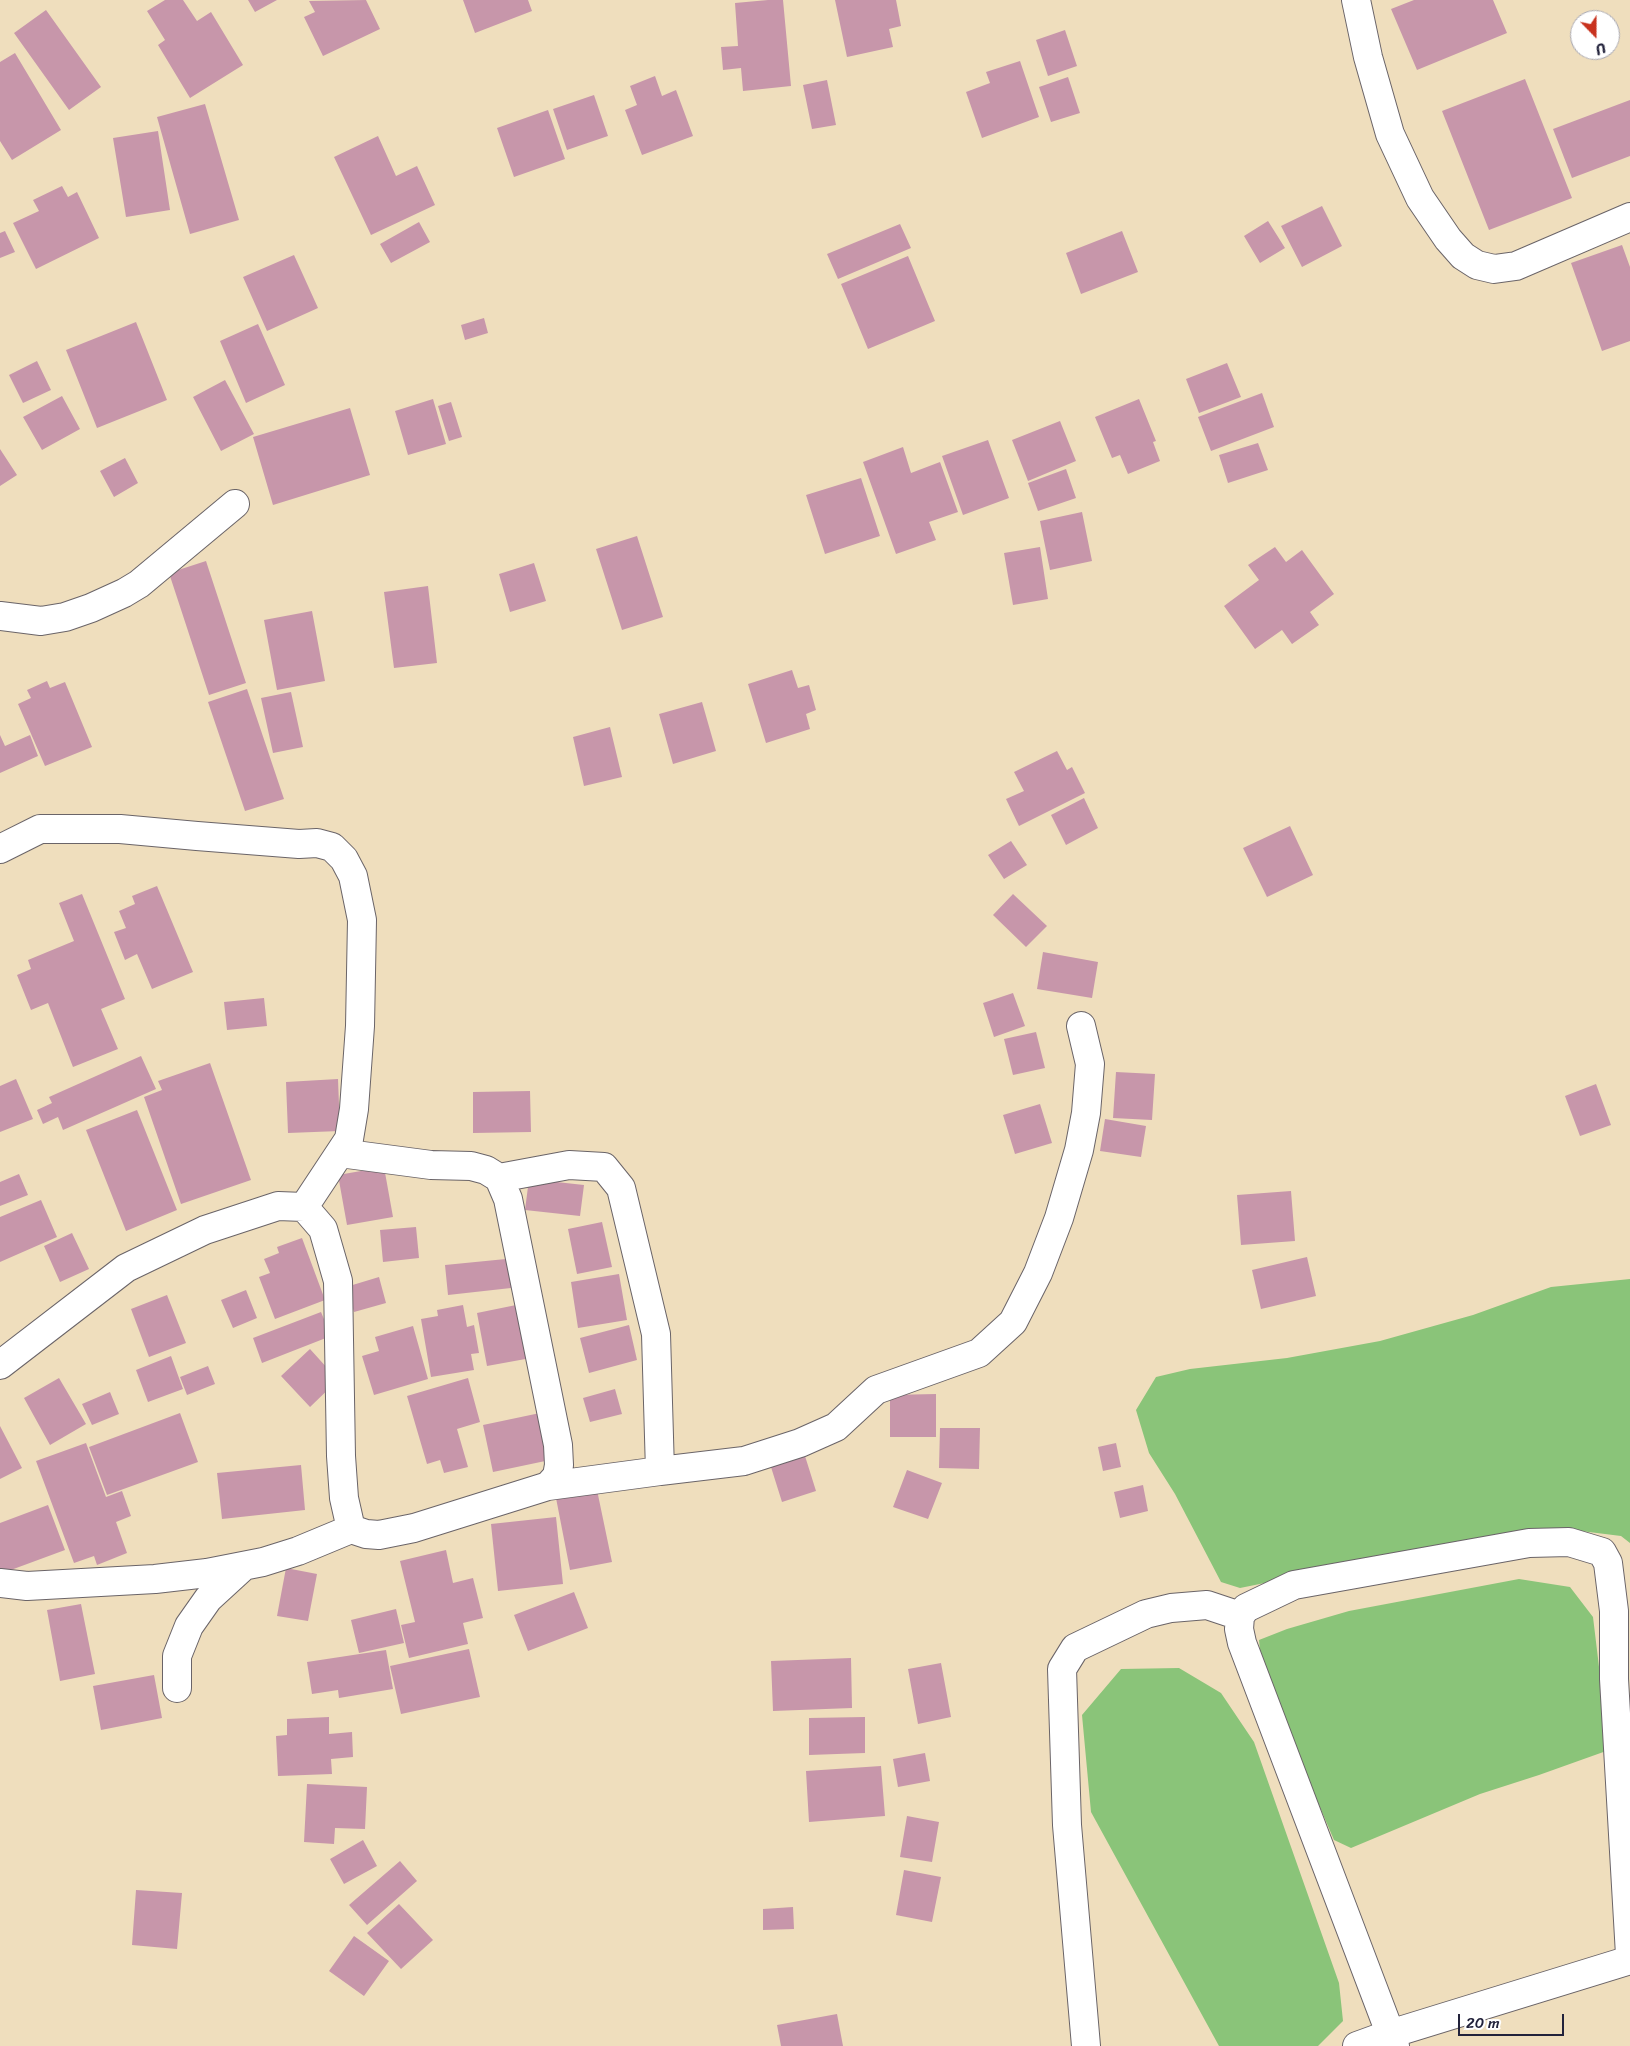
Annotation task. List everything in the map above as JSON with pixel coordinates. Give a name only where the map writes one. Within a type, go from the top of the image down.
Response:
[{"type":"street","points":[[1356,0],[1368,57],[1390,134],[1420,198],[1462,256],[1477,264],[1494,269],[1516,266],[1630,217]]},
{"type":"street","points":[[0,616],[41,621],[65,617],[124,593],[139,584],[235,504]]},
{"type":"street","points":[[0,849],[40,829],[110,829],[262,841],[317,843],[332,847],[344,859],[353,876],[362,920],[360,1026],[354,1109],[349,1139],[304,1207]]},
{"type":"street","points":[[0,1583],[27,1586],[155,1579],[244,1566],[298,1552],[351,1529],[366,1534],[379,1535],[414,1528],[548,1486],[744,1461],[800,1444],[836,1427],[876,1390],[979,1353],[1014,1322],[1038,1273],[1060,1218],[1079,1150],[1086,1113],[1090,1064],[1081,1026]]},
{"type":"street","points":[[340,1154],[431,1164],[471,1166],[486,1170],[499,1178],[508,1199],[558,1445],[559,1465],[557,1476],[548,1486]]},
{"type":"street","points":[[499,1178],[568,1165],[604,1167],[621,1188],[656,1334],[660,1471]]},
{"type":"street","points":[[0,1365],[126,1268],[205,1230],[278,1206],[304,1207],[323,1229],[338,1281],[341,1456],[344,1498],[351,1529]]},
{"type":"street","points":[[1392,2040],[1242,1643],[1239,1629],[1240,1616],[1246,1608],[1294,1585],[1529,1543],[1570,1542],[1602,1552],[1608,1563],[1614,1611],[1614,1680],[1630,1955]]},
{"type":"street","points":[[177,1688],[177,1656],[189,1626],[208,1599],[244,1566]]},
{"type":"street","points":[[1086,2046],[1067,1825],[1062,1669],[1075,1648],[1146,1614],[1171,1608],[1207,1605],[1240,1616]]},
{"type":"street","points":[[1356,2046],[1392,2040],[1630,1960]]},
{"type":"green space","points":[[1630,1279],[1630,1543],[1621,1536],[1565,1529],[1522,1531],[1240,1588],[1221,1582],[1175,1494],[1149,1453],[1136,1410],[1156,1377],[1190,1369],[1287,1358],[1380,1341],[1473,1315],[1551,1287]]},
{"type":"green space","points":[[1519,1579],[1570,1587],[1593,1617],[1609,1750],[1480,1794],[1351,1848],[1334,1840],[1262,1672],[1259,1640],[1287,1629],[1349,1611]]},
{"type":"green space","points":[[1179,1668],[1221,1693],[1254,1742],[1339,1983],[1343,2021],[1318,2046],[1219,2046],[1091,1812],[1082,1715],[1121,1669]]},
{"type":"building","points":[[165,0],[183,0],[197,21],[211,12],[243,65],[190,98],[158,45],[165,40],[147,11]]},
{"type":"building","points":[[248,0],[277,0],[255,12]]},
{"type":"building","points":[[366,0],[380,29],[323,56],[304,17],[315,12],[309,1]]},
{"type":"building","points":[[463,0],[528,0],[532,11],[475,33]]},
{"type":"building","points":[[783,0],[791,86],[743,91],[741,68],[723,70],[721,47],[738,46],[735,3]]},
{"type":"building","points":[[835,0],[896,0],[901,26],[889,29],[893,47],[847,57]]},
{"type":"building","points":[[1414,0],[1493,0],[1507,33],[1417,70],[1391,9]]},
{"type":"building","points":[[46,10],[101,87],[69,110],[14,33]]},
{"type":"building","points":[[1065,30],[1077,66],[1048,76],[1036,40]]},
{"type":"building","points":[[15,53],[61,130],[12,160],[0,141],[0,62]]},
{"type":"building","points":[[1020,61],[1039,117],[982,138],[966,92],[990,83],[986,72]]},
{"type":"building","points":[[655,76],[662,96],[676,90],[693,136],[642,155],[625,110],[637,105],[630,86]]},
{"type":"building","points":[[1068,77],[1080,113],[1051,122],[1039,87]]},
{"type":"building","points":[[1525,79],[1572,198],[1489,230],[1442,111]]},
{"type":"building","points":[[827,80],[836,125],[812,129],[803,85]]},
{"type":"building","points":[[594,95],[608,136],[567,150],[553,109]]},
{"type":"building","points":[[1630,100],[1630,156],[1572,178],[1553,129]]},
{"type":"building","points":[[205,104],[239,220],[190,234],[157,117]]},
{"type":"building","points":[[548,110],[565,159],[514,177],[497,128]]},
{"type":"building","points":[[158,131],[170,210],[126,217],[113,138]]},
{"type":"building","points":[[378,136],[396,176],[417,166],[435,205],[371,235],[334,157]]},
{"type":"building","points":[[62,186],[68,197],[77,192],[99,238],[36,269],[13,223],[39,211],[33,200]]},
{"type":"building","points":[[1322,206],[1342,246],[1302,267],[1281,226]]},
{"type":"building","points":[[1268,221],[1285,248],[1260,263],[1244,236]]},
{"type":"building","points":[[419,222],[430,242],[391,263],[380,244]]},
{"type":"building","points":[[900,224],[911,248],[838,279],[827,254]]},
{"type":"building","points":[[5,231],[15,252],[0,258],[0,233]]},
{"type":"building","points":[[1122,231],[1138,272],[1081,294],[1066,253]]},
{"type":"building","points":[[1622,245],[1630,267],[1630,341],[1602,351],[1571,263]]},
{"type":"building","points":[[294,255],[318,308],[267,331],[243,277]]},
{"type":"building","points":[[908,256],[935,321],[868,349],[841,284]]},
{"type":"building","points":[[484,318],[488,333],[465,340],[461,325]]},
{"type":"building","points":[[136,322],[167,400],[97,428],[66,350]]},
{"type":"building","points":[[258,324],[285,385],[246,403],[220,341]]},
{"type":"building","points":[[37,361],[51,390],[23,403],[9,375]]},
{"type":"building","points":[[1227,363],[1241,397],[1199,413],[1186,379]]},
{"type":"building","points":[[225,380],[254,434],[221,451],[193,397]]},
{"type":"building","points":[[1262,393],[1274,427],[1211,451],[1198,417]]},
{"type":"building","points":[[62,396],[80,429],[42,450],[23,417]]},
{"type":"building","points":[[433,399],[446,444],[408,455],[395,411]]},
{"type":"building","points":[[1139,399],[1156,441],[1153,442],[1160,461],[1128,474],[1120,455],[1112,458],[1095,417]]},
{"type":"building","points":[[451,402],[462,437],[449,441],[438,406]]},
{"type":"building","points":[[350,408],[370,475],[273,505],[253,437]]},
{"type":"building","points":[[1060,421],[1076,461],[1028,481],[1012,440]]},
{"type":"building","points":[[988,440],[1009,498],[963,515],[942,456]]},
{"type":"building","points":[[1258,443],[1268,470],[1228,483],[1219,455]]},
{"type":"building","points":[[903,447],[911,473],[940,462],[958,512],[929,522],[936,540],[896,554],[863,462]]},
{"type":"building","points":[[0,449],[17,475],[0,486]]},
{"type":"building","points":[[125,458],[138,483],[114,497],[100,471]]},
{"type":"building","points":[[1066,469],[1076,498],[1038,511],[1028,483]]},
{"type":"building","points":[[861,478],[880,536],[825,554],[806,495]]},
{"type":"building","points":[[1082,512],[1092,561],[1050,570],[1040,521]]},
{"type":"building","points":[[637,536],[663,617],[622,630],[596,549]]},
{"type":"building","points":[[1040,547],[1048,599],[1013,605],[1004,553]]},
{"type":"building","points":[[1275,547],[1286,562],[1302,550],[1334,594],[1310,612],[1319,625],[1292,644],[1282,630],[1255,649],[1224,606],[1259,580],[1248,565]]},
{"type":"building","points":[[206,561],[246,683],[209,695],[169,573]]},
{"type":"building","points":[[534,563],[546,601],[510,612],[499,574]]},
{"type":"building","points":[[428,586],[437,663],[394,668],[384,592]]},
{"type":"building","points":[[312,611],[325,681],[277,690],[264,620]]},
{"type":"building","points":[[792,670],[798,688],[809,685],[816,710],[806,714],[810,729],[766,743],[748,684]]},
{"type":"building","points":[[47,681],[50,688],[65,682],[92,747],[45,766],[18,704],[31,698],[27,690]]},
{"type":"building","points":[[247,689],[284,799],[245,811],[208,702]]},
{"type":"building","points":[[291,692],[303,747],[273,753],[261,698]]},
{"type":"building","points":[[702,702],[716,751],[673,764],[659,714]]},
{"type":"building","points":[[610,727],[622,777],[584,786],[573,737]]},
{"type":"building","points":[[0,735],[5,746],[30,735],[38,756],[0,773]]},
{"type":"building","points":[[1057,751],[1067,770],[1072,767],[1085,793],[1019,826],[1006,799],[1024,791],[1014,772]]},
{"type":"building","points":[[1084,798],[1098,828],[1066,845],[1051,815]]},
{"type":"building","points":[[1290,826],[1313,875],[1267,897],[1243,848]]},
{"type":"building","points":[[1011,841],[1027,865],[1004,879],[988,855]]},
{"type":"building","points":[[157,886],[193,972],[152,989],[137,954],[125,960],[114,932],[126,928],[119,911],[135,904],[132,896]]},
{"type":"building","points":[[82,894],[125,999],[101,1009],[118,1049],[73,1067],[48,1003],[31,1010],[17,975],[31,969],[28,960],[74,941],[59,903]]},
{"type":"building","points":[[1013,894],[1047,926],[1026,947],[993,915]]},
{"type":"building","points":[[1043,952],[1098,962],[1092,998],[1037,989]]},
{"type":"building","points":[[1013,993],[1025,1026],[994,1037],[983,1003]]},
{"type":"building","points":[[264,998],[267,1026],[227,1030],[224,1002]]},
{"type":"building","points":[[1036,1032],[1045,1068],[1013,1075],[1004,1039]]},
{"type":"building","points":[[141,1056],[156,1089],[63,1130],[58,1117],[43,1124],[37,1110],[52,1103],[49,1097]]},
{"type":"building","points":[[210,1063],[251,1180],[181,1204],[144,1097],[162,1090],[158,1081]]},
{"type":"building","points":[[1116,1072],[1155,1074],[1152,1120],[1113,1118]]},
{"type":"building","points":[[16,1079],[33,1119],[0,1132],[0,1086]]},
{"type":"building","points":[[338,1079],[340,1131],[288,1133],[286,1082]]},
{"type":"building","points":[[1596,1084],[1611,1125],[1580,1136],[1565,1096]]},
{"type":"building","points":[[530,1091],[531,1132],[473,1133],[473,1092]]},
{"type":"building","points":[[1040,1104],[1052,1143],[1015,1154],[1003,1115]]},
{"type":"building","points":[[137,1110],[177,1210],[126,1231],[86,1130]]},
{"type":"building","points":[[1105,1119],[1146,1126],[1141,1157],[1100,1151]]},
{"type":"building","points":[[384,1167],[393,1217],[347,1225],[338,1175]]},
{"type":"building","points":[[19,1174],[28,1195],[0,1206],[0,1182]]},
{"type":"building","points":[[529,1179],[584,1185],[580,1216],[525,1210]]},
{"type":"building","points":[[1291,1191],[1295,1241],[1241,1245],[1237,1195]]},
{"type":"building","points":[[41,1200],[57,1237],[0,1262],[0,1217]]},
{"type":"building","points":[[602,1222],[612,1267],[577,1274],[568,1229]]},
{"type":"building","points":[[416,1227],[419,1258],[383,1262],[380,1230]]},
{"type":"building","points":[[72,1233],[89,1269],[60,1282],[44,1246]]},
{"type":"building","points":[[302,1238],[325,1300],[275,1319],[259,1277],[270,1273],[264,1259],[279,1253],[277,1247]]},
{"type":"building","points":[[1307,1257],[1316,1296],[1261,1309],[1252,1270]]},
{"type":"building","points":[[516,1258],[520,1287],[448,1295],[445,1265]]},
{"type":"building","points":[[619,1274],[627,1320],[578,1328],[571,1282]]},
{"type":"building","points":[[379,1277],[386,1303],[354,1312],[346,1287]]},
{"type":"building","points":[[246,1290],[257,1318],[233,1328],[221,1300]]},
{"type":"building","points":[[167,1295],[186,1343],[149,1357],[131,1309]]},
{"type":"building","points":[[521,1304],[531,1358],[487,1366],[477,1313]]},
{"type":"building","points":[[463,1305],[467,1327],[474,1325],[479,1353],[471,1354],[474,1370],[431,1377],[421,1319],[438,1316],[437,1310]]},
{"type":"building","points":[[321,1312],[331,1336],[262,1363],[253,1338]]},
{"type":"building","points":[[629,1325],[637,1360],[589,1373],[580,1338]]},
{"type":"building","points":[[413,1326],[428,1379],[374,1395],[362,1356],[379,1351],[375,1337]]},
{"type":"building","points":[[310,1349],[338,1380],[310,1407],[281,1376]]},
{"type":"building","points":[[171,1356],[183,1389],[148,1402],[136,1370]]},
{"type":"building","points":[[208,1366],[215,1384],[187,1395],[180,1377]]},
{"type":"building","points":[[59,1378],[86,1424],[50,1445],[24,1398]]},
{"type":"building","points":[[468,1378],[480,1422],[457,1429],[468,1467],[444,1473],[440,1460],[427,1464],[407,1396]]},
{"type":"building","points":[[615,1389],[622,1414],[590,1422],[583,1398]]},
{"type":"building","points":[[110,1392],[119,1414],[92,1425],[82,1404]]},
{"type":"building","points":[[936,1394],[936,1437],[890,1437],[890,1395]]},
{"type":"building","points":[[180,1413],[198,1462],[107,1495],[89,1447]]},
{"type":"building","points":[[540,1413],[550,1460],[493,1472],[483,1425]]},
{"type":"building","points":[[0,1426],[22,1468],[0,1479]]},
{"type":"building","points":[[940,1428],[980,1428],[979,1469],[939,1468]]},
{"type":"building","points":[[86,1443],[106,1497],[122,1491],[131,1516],[116,1522],[127,1553],[97,1565],[94,1556],[74,1563],[36,1461]]},
{"type":"building","points":[[1116,1443],[1121,1467],[1103,1471],[1098,1447]]},
{"type":"building","points":[[805,1456],[816,1491],[782,1502],[771,1467]]},
{"type":"building","points":[[301,1465],[305,1510],[222,1519],[217,1473]]},
{"type":"building","points":[[907,1470],[942,1483],[928,1519],[893,1507]]},
{"type":"building","points":[[1143,1485],[1148,1511],[1120,1518],[1114,1492]]},
{"type":"building","points":[[597,1490],[612,1562],[570,1570],[556,1498]]},
{"type":"building","points":[[48,1505],[65,1550],[0,1574],[0,1523]]},
{"type":"building","points":[[556,1517],[563,1584],[498,1591],[491,1524]]},
{"type":"building","points":[[446,1550],[453,1583],[473,1578],[483,1618],[463,1623],[468,1644],[409,1658],[401,1625],[415,1622],[400,1561]]},
{"type":"building","points":[[286,1568],[317,1574],[308,1621],[277,1616]]},
{"type":"building","points":[[574,1592],[588,1628],[528,1651],[514,1615]]},
{"type":"building","points":[[81,1604],[95,1674],[60,1681],[47,1610]]},
{"type":"building","points":[[396,1609],[404,1643],[359,1653],[351,1620]]},
{"type":"building","points":[[469,1649],[480,1697],[401,1714],[390,1666]]},
{"type":"building","points":[[386,1650],[393,1689],[339,1698],[338,1690],[312,1694],[307,1662]]},
{"type":"building","points":[[851,1658],[852,1708],[773,1711],[771,1661]]},
{"type":"building","points":[[941,1663],[951,1717],[918,1724],[908,1669]]},
{"type":"building","points":[[154,1675],[162,1718],[101,1730],[93,1686]]},
{"type":"building","points":[[329,1717],[329,1734],[352,1732],[353,1757],[331,1759],[332,1774],[278,1776],[276,1736],[287,1735],[287,1719]]},
{"type":"building","points":[[865,1717],[865,1753],[809,1755],[809,1718]]},
{"type":"building","points":[[925,1753],[930,1781],[898,1787],[893,1759]]},
{"type":"building","points":[[881,1766],[885,1816],[809,1822],[806,1771]]},
{"type":"building","points":[[307,1784],[367,1787],[365,1829],[335,1828],[334,1844],[304,1842]]},
{"type":"building","points":[[907,1816],[939,1822],[932,1862],[900,1857]]},
{"type":"building","points":[[363,1840],[377,1866],[344,1884],[330,1859]]},
{"type":"building","points":[[400,1861],[417,1881],[367,1925],[349,1905]]},
{"type":"building","points":[[904,1870],[941,1877],[932,1922],[896,1915]]},
{"type":"building","points":[[136,1890],[182,1893],[177,1949],[132,1945]]},
{"type":"building","points":[[399,1904],[433,1940],[401,1969],[367,1933]]},
{"type":"building","points":[[793,1907],[794,1929],[763,1930],[763,1909]]},
{"type":"building","points":[[354,1936],[389,1961],[364,1996],[329,1971]]},
{"type":"building","points":[[837,2014],[843,2046],[781,2046],[777,2025]]}]
